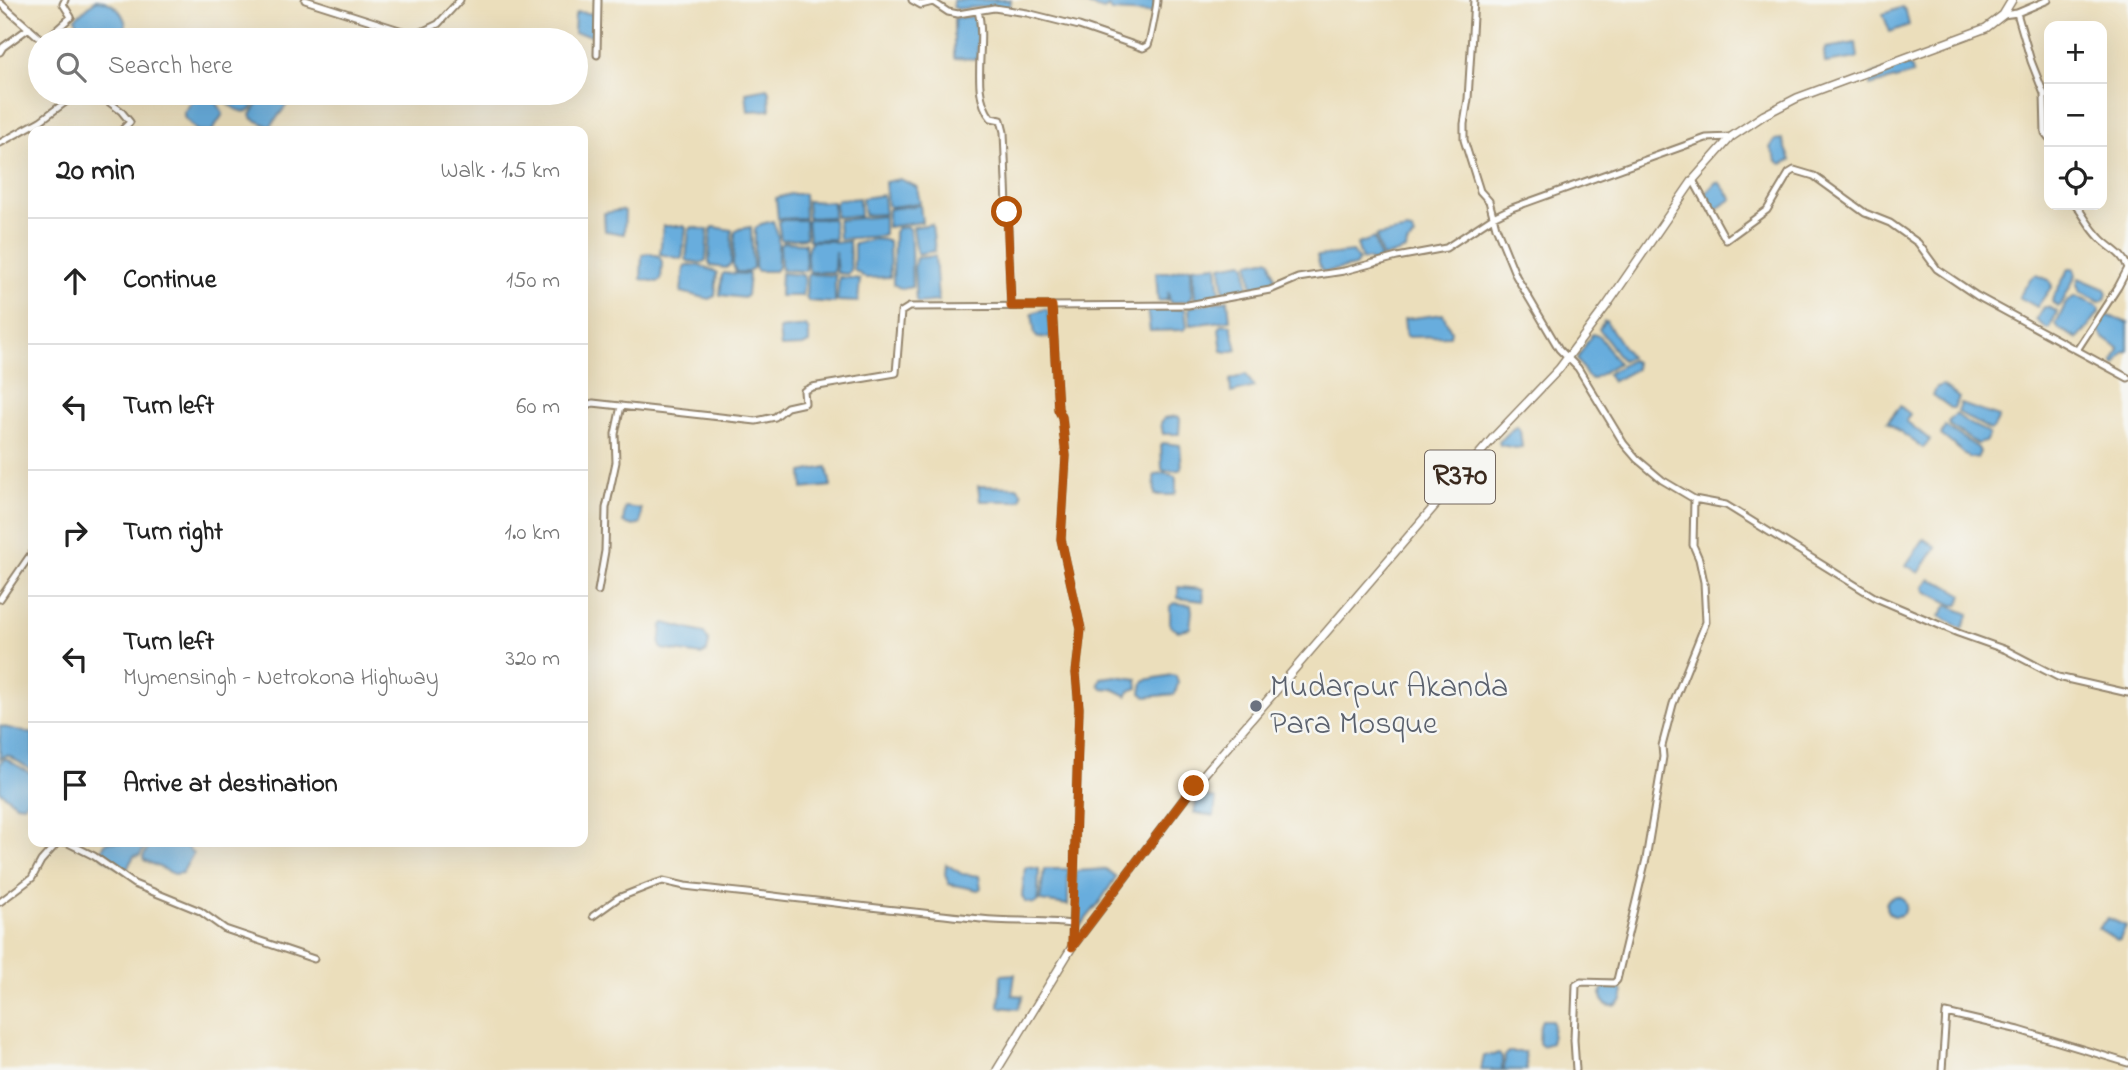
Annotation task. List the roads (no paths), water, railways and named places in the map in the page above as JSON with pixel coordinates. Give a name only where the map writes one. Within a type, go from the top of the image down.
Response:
[{"type":"main road","name":"R370","points":[[997,1070],[1072,947],[1194,786],[1493,439],[1568,358],[1693,180],[1731,137],[1788,103],[1976,33],[2003,15],[2012,0]]},
{"type":"street","points":[[58,28],[71,17],[63,4],[65,0]]},
{"type":"street","points":[[305,0],[396,28]]},
{"type":"street","points":[[429,28],[438,24],[460,0]]},
{"type":"street","points":[[597,55],[598,0]]},
{"type":"street","points":[[912,0],[921,5],[933,1],[948,12],[958,14],[994,8],[1027,13],[1079,26],[1143,48],[1150,42],[1157,0]]},
{"type":"street","points":[[1474,0],[1464,141],[1480,191],[1489,201],[1516,276],[1559,349],[1578,369],[1624,444],[1662,480],[1694,499],[1726,505],[1876,598],[2006,650],[2058,677],[2128,693]]},
{"type":"street","points":[[2003,15],[2017,13],[2048,0]]},
{"type":"street","points":[[0,2],[29,28]]},
{"type":"street","points":[[978,11],[981,26],[981,104],[990,118],[1001,120],[1004,132],[1011,306]]},
{"type":"street","points":[[2017,13],[2044,94]]},
{"type":"street","points":[[0,52],[28,29]]},
{"type":"street","points":[[31,126],[62,105]]},
{"type":"street","points":[[113,105],[130,122],[126,126]]},
{"type":"street","points":[[0,143],[28,128]]},
{"type":"street","points":[[588,404],[756,421],[775,417],[787,407],[805,403],[804,391],[812,387],[896,373],[901,313],[909,307],[1188,305],[1270,290],[1298,278],[1344,271],[1446,248],[1493,217],[1600,175],[1706,138],[1731,137]]},
{"type":"street","points":[[1693,180],[1726,240],[1767,210],[1794,170],[1814,176],[1865,213],[1890,223],[1918,243],[1937,270],[1977,296],[2128,378]]},
{"type":"street","points":[[2077,349],[2118,287],[2127,268],[2126,262],[2117,251],[2102,240],[2079,210]]},
{"type":"street","points":[[1052,306],[1058,409],[1062,417],[1066,456],[1061,539],[1081,629],[1076,673],[1079,708],[1072,947]]},
{"type":"street","points":[[598,591],[605,551],[606,508],[616,462],[615,434],[621,406]]},
{"type":"street","points":[[1576,1070],[1576,985],[1581,982],[1614,983],[1617,980],[1646,859],[1663,757],[1662,746],[1672,705],[1706,622],[1704,583],[1693,545],[1694,499]]},
{"type":"street","points":[[0,599],[28,558]]},
{"type":"street","points":[[0,902],[32,878],[41,861],[54,847]]},
{"type":"street","points":[[75,847],[94,856],[134,884],[200,911],[225,929],[314,959]]},
{"type":"street","points":[[593,916],[618,898],[663,881],[685,886],[985,920],[1071,924]]},
{"type":"street","points":[[1942,1070],[1946,1013],[2009,1027],[2128,1063]]},
{"type":"water","points":[[96,0],[115,7],[126,25],[123,28],[81,28],[75,18]]},
{"type":"water","points":[[953,0],[1011,0],[1008,8],[992,6],[957,9],[953,7]]},
{"type":"water","points":[[1070,0],[1155,0],[1153,12],[1150,13],[1112,11],[1108,7],[1104,10]]},
{"type":"water","points":[[1902,7],[1906,11],[1909,25],[1890,32],[1883,14]]},
{"type":"water","points":[[578,12],[595,14],[593,35],[588,34],[588,28],[574,28],[575,15]]},
{"type":"water","points":[[976,16],[978,59],[954,58],[954,18]]},
{"type":"water","points":[[1856,43],[1858,58],[1825,63],[1826,48]]},
{"type":"water","points":[[1906,63],[1912,68],[1913,74],[1870,86],[1870,76]]},
{"type":"water","points":[[767,88],[770,110],[748,111],[746,92]]},
{"type":"water","points":[[190,105],[218,105],[223,114],[215,126],[192,126],[184,117]]},
{"type":"water","points":[[230,105],[254,105],[251,110],[244,112]]},
{"type":"water","points":[[257,105],[286,105],[271,126],[253,119],[251,115]]},
{"type":"water","points":[[1782,139],[1791,160],[1782,164],[1770,148],[1775,140]]},
{"type":"water","points":[[900,179],[917,187],[920,203],[890,207],[887,205],[885,182]]},
{"type":"water","points":[[1719,182],[1732,199],[1715,210],[1704,195]]},
{"type":"water","points":[[804,194],[805,218],[778,219],[776,198]]},
{"type":"water","points":[[883,195],[885,214],[864,215],[862,198]]},
{"type":"water","points":[[859,198],[860,216],[836,217],[835,204],[838,200]]},
{"type":"water","points":[[807,201],[833,202],[833,217],[808,218]]},
{"type":"water","points":[[920,205],[922,222],[887,227],[888,209]]},
{"type":"water","points":[[625,211],[624,234],[605,231],[604,213]]},
{"type":"water","points":[[884,216],[882,236],[839,239],[838,220]]},
{"type":"water","points":[[833,219],[835,239],[809,240],[807,221]]},
{"type":"water","points":[[805,220],[806,238],[781,240],[778,222]]},
{"type":"water","points":[[773,221],[778,236],[778,267],[775,271],[757,271],[755,229],[761,224]]},
{"type":"water","points":[[932,224],[935,251],[917,254],[913,227]]},
{"type":"water","points":[[663,226],[686,228],[682,259],[660,254]]},
{"type":"water","points":[[692,227],[708,230],[706,260],[702,263],[686,259],[689,231]]},
{"type":"water","points":[[714,227],[732,230],[731,264],[726,268],[711,266],[709,262],[711,230]]},
{"type":"water","points":[[751,227],[753,268],[748,272],[736,272],[733,265],[735,232]]},
{"type":"water","points":[[908,227],[911,236],[912,287],[902,289],[893,284],[894,232],[897,228]]},
{"type":"water","points":[[1412,231],[1414,237],[1407,244],[1406,250],[1382,258],[1376,236]]},
{"type":"water","points":[[1374,238],[1380,260],[1362,260],[1357,244]]},
{"type":"water","points":[[874,239],[889,242],[890,277],[866,278],[854,270],[854,244]]},
{"type":"water","points":[[812,241],[849,241],[851,271],[847,274],[837,273],[835,252],[834,272],[810,272],[807,256]]},
{"type":"water","points":[[783,242],[805,243],[806,271],[781,270],[780,245]]},
{"type":"water","points":[[1352,252],[1359,260],[1355,266],[1325,272],[1321,270],[1317,256]]},
{"type":"water","points":[[648,253],[659,256],[662,262],[661,280],[657,282],[641,279],[642,255]]},
{"type":"water","points":[[935,256],[938,301],[918,303],[914,267],[916,258]]},
{"type":"water","points":[[1268,259],[1271,261],[1276,282],[1252,288],[1249,263]]},
{"type":"water","points":[[1243,262],[1246,265],[1248,289],[1224,293],[1221,266]]},
{"type":"water","points":[[687,265],[697,265],[717,273],[715,296],[709,299],[681,292],[684,268]]},
{"type":"water","points":[[1217,265],[1220,295],[1195,301],[1193,267]]},
{"type":"water","points":[[1191,267],[1190,301],[1170,303],[1168,292],[1167,300],[1158,301],[1156,272]]},
{"type":"water","points":[[2069,269],[2074,269],[2076,275],[2062,303],[2057,307],[2052,302],[2053,297]]},
{"type":"water","points":[[724,273],[749,274],[747,295],[744,298],[720,295]]},
{"type":"water","points":[[781,273],[803,275],[802,296],[780,296]]},
{"type":"water","points":[[809,274],[835,275],[835,303],[808,301],[806,296]]},
{"type":"water","points":[[2036,275],[2049,280],[2052,286],[2037,307],[2019,297],[2031,278]]},
{"type":"water","points":[[839,277],[860,279],[858,302],[837,301]]},
{"type":"water","points":[[2079,278],[2105,289],[2105,299],[2100,302],[2080,292],[2077,284]]},
{"type":"water","points":[[2075,296],[2099,309],[2099,313],[2078,339],[2059,329],[2056,324],[2066,303]]},
{"type":"water","points":[[1228,300],[1230,320],[1190,325],[1189,307]]},
{"type":"water","points":[[1152,306],[1185,309],[1187,327],[1183,330],[1150,331],[1147,309]]},
{"type":"water","points":[[2044,307],[2057,312],[2047,329],[2036,320]]},
{"type":"water","points":[[1045,309],[1048,311],[1050,337],[1038,338],[1035,335],[1032,313]]},
{"type":"water","points":[[1443,314],[1451,331],[1450,336],[1406,337],[1404,319]]},
{"type":"water","points":[[2104,314],[2128,323],[2128,351],[2124,352],[2116,365],[2113,363],[2119,349],[2098,330]]},
{"type":"water","points":[[1604,321],[1630,357],[1622,361],[1599,329]]},
{"type":"water","points":[[1222,324],[1231,325],[1237,350],[1222,351],[1219,329]]},
{"type":"water","points":[[806,326],[809,343],[803,346],[781,347],[779,329]]},
{"type":"water","points":[[1592,334],[1599,336],[1618,363],[1592,379],[1587,376],[1577,359]]},
{"type":"water","points":[[1631,360],[1635,362],[1636,369],[1612,382],[1607,374]]},
{"type":"water","points":[[1246,374],[1254,387],[1231,393],[1230,380]]},
{"type":"water","points":[[1943,385],[1959,398],[1954,408],[1933,395],[1937,387]]},
{"type":"water","points":[[1961,404],[1999,417],[1993,429],[1990,430],[1958,412]]},
{"type":"water","points":[[1900,406],[1910,414],[1906,421],[1930,440],[1923,448],[1887,422]]},
{"type":"water","points":[[1956,414],[1987,432],[1989,435],[1985,442],[1977,444],[1949,425],[1948,422]]},
{"type":"water","points":[[1178,416],[1179,434],[1163,434],[1161,423],[1164,418]]},
{"type":"water","points":[[1516,426],[1520,431],[1522,447],[1500,445],[1499,442]]},
{"type":"water","points":[[1945,426],[1978,448],[1980,452],[1977,458],[1970,458],[1941,435]]},
{"type":"water","points":[[1162,443],[1180,445],[1180,470],[1162,469]]},
{"type":"water","points":[[827,467],[831,486],[803,489],[802,472]]},
{"type":"water","points":[[1164,473],[1176,476],[1176,492],[1173,495],[1155,495],[1154,477]]},
{"type":"water","points":[[978,486],[1017,487],[1022,493],[1021,499],[980,501]]},
{"type":"water","points":[[625,507],[641,509],[641,523],[634,526],[623,523]]},
{"type":"water","points":[[1924,539],[1936,547],[1919,573],[1906,565]]},
{"type":"water","points":[[1930,579],[1963,595],[1959,605],[1953,605],[1925,591],[1924,587]]},
{"type":"water","points":[[1178,587],[1203,589],[1204,601],[1178,598]]},
{"type":"water","points":[[1175,603],[1191,605],[1190,628],[1178,631],[1170,626],[1170,606]]},
{"type":"water","points":[[1947,605],[1969,614],[1962,629],[1940,616]]},
{"type":"water","points":[[665,623],[704,633],[709,642],[707,652],[701,655],[662,649],[662,625]]},
{"type":"water","points":[[1116,676],[1137,679],[1138,688],[1129,691],[1127,696],[1099,685],[1101,678]]},
{"type":"water","points":[[1176,676],[1178,683],[1175,694],[1146,697],[1141,693],[1145,680]]},
{"type":"water","points":[[0,726],[28,733],[28,768],[9,756],[5,755],[0,759]]},
{"type":"water","points":[[5,758],[28,772],[28,798],[24,805],[16,804],[0,791],[0,763]]},
{"type":"water","points":[[1198,794],[1216,799],[1214,816],[1194,813]]},
{"type":"water","points":[[104,847],[145,847],[140,855],[134,856],[125,872],[103,857]]},
{"type":"water","points":[[148,847],[186,847],[193,854],[182,873],[174,874],[144,860]]},
{"type":"water","points":[[946,864],[962,874],[979,876],[981,888],[978,890],[949,884],[945,875]]},
{"type":"water","points":[[1025,868],[1039,869],[1038,901],[1034,904],[1025,902],[1022,896]]},
{"type":"water","points":[[1044,869],[1068,869],[1068,905],[1040,901]]},
{"type":"water","points":[[1106,869],[1116,877],[1076,931],[1076,871]]},
{"type":"water","points":[[1896,896],[1903,899],[1906,906],[1903,913],[1896,916],[1889,913],[1886,906],[1889,899]]},
{"type":"water","points":[[2108,918],[2126,926],[2120,939],[2117,940],[2098,928]]},
{"type":"water","points":[[1015,974],[1012,995],[1023,996],[1018,1009],[999,1007],[1001,975]]},
{"type":"water","points":[[1612,984],[1620,987],[1623,995],[1620,1003],[1612,1006],[1604,1003],[1601,995],[1604,987]]},
{"type":"water","points":[[1542,1020],[1551,1020],[1553,1023],[1551,1043],[1542,1046],[1539,1043]]},
{"type":"water","points":[[1508,1052],[1525,1052],[1527,1070],[1504,1070],[1505,1055]]},
{"type":"water","points":[[1499,1053],[1502,1057],[1502,1070],[1481,1070],[1484,1056]]},
{"type":"place","name":"Mudarpur Akanda Para Mosque","points":[[1256,706]]}]
